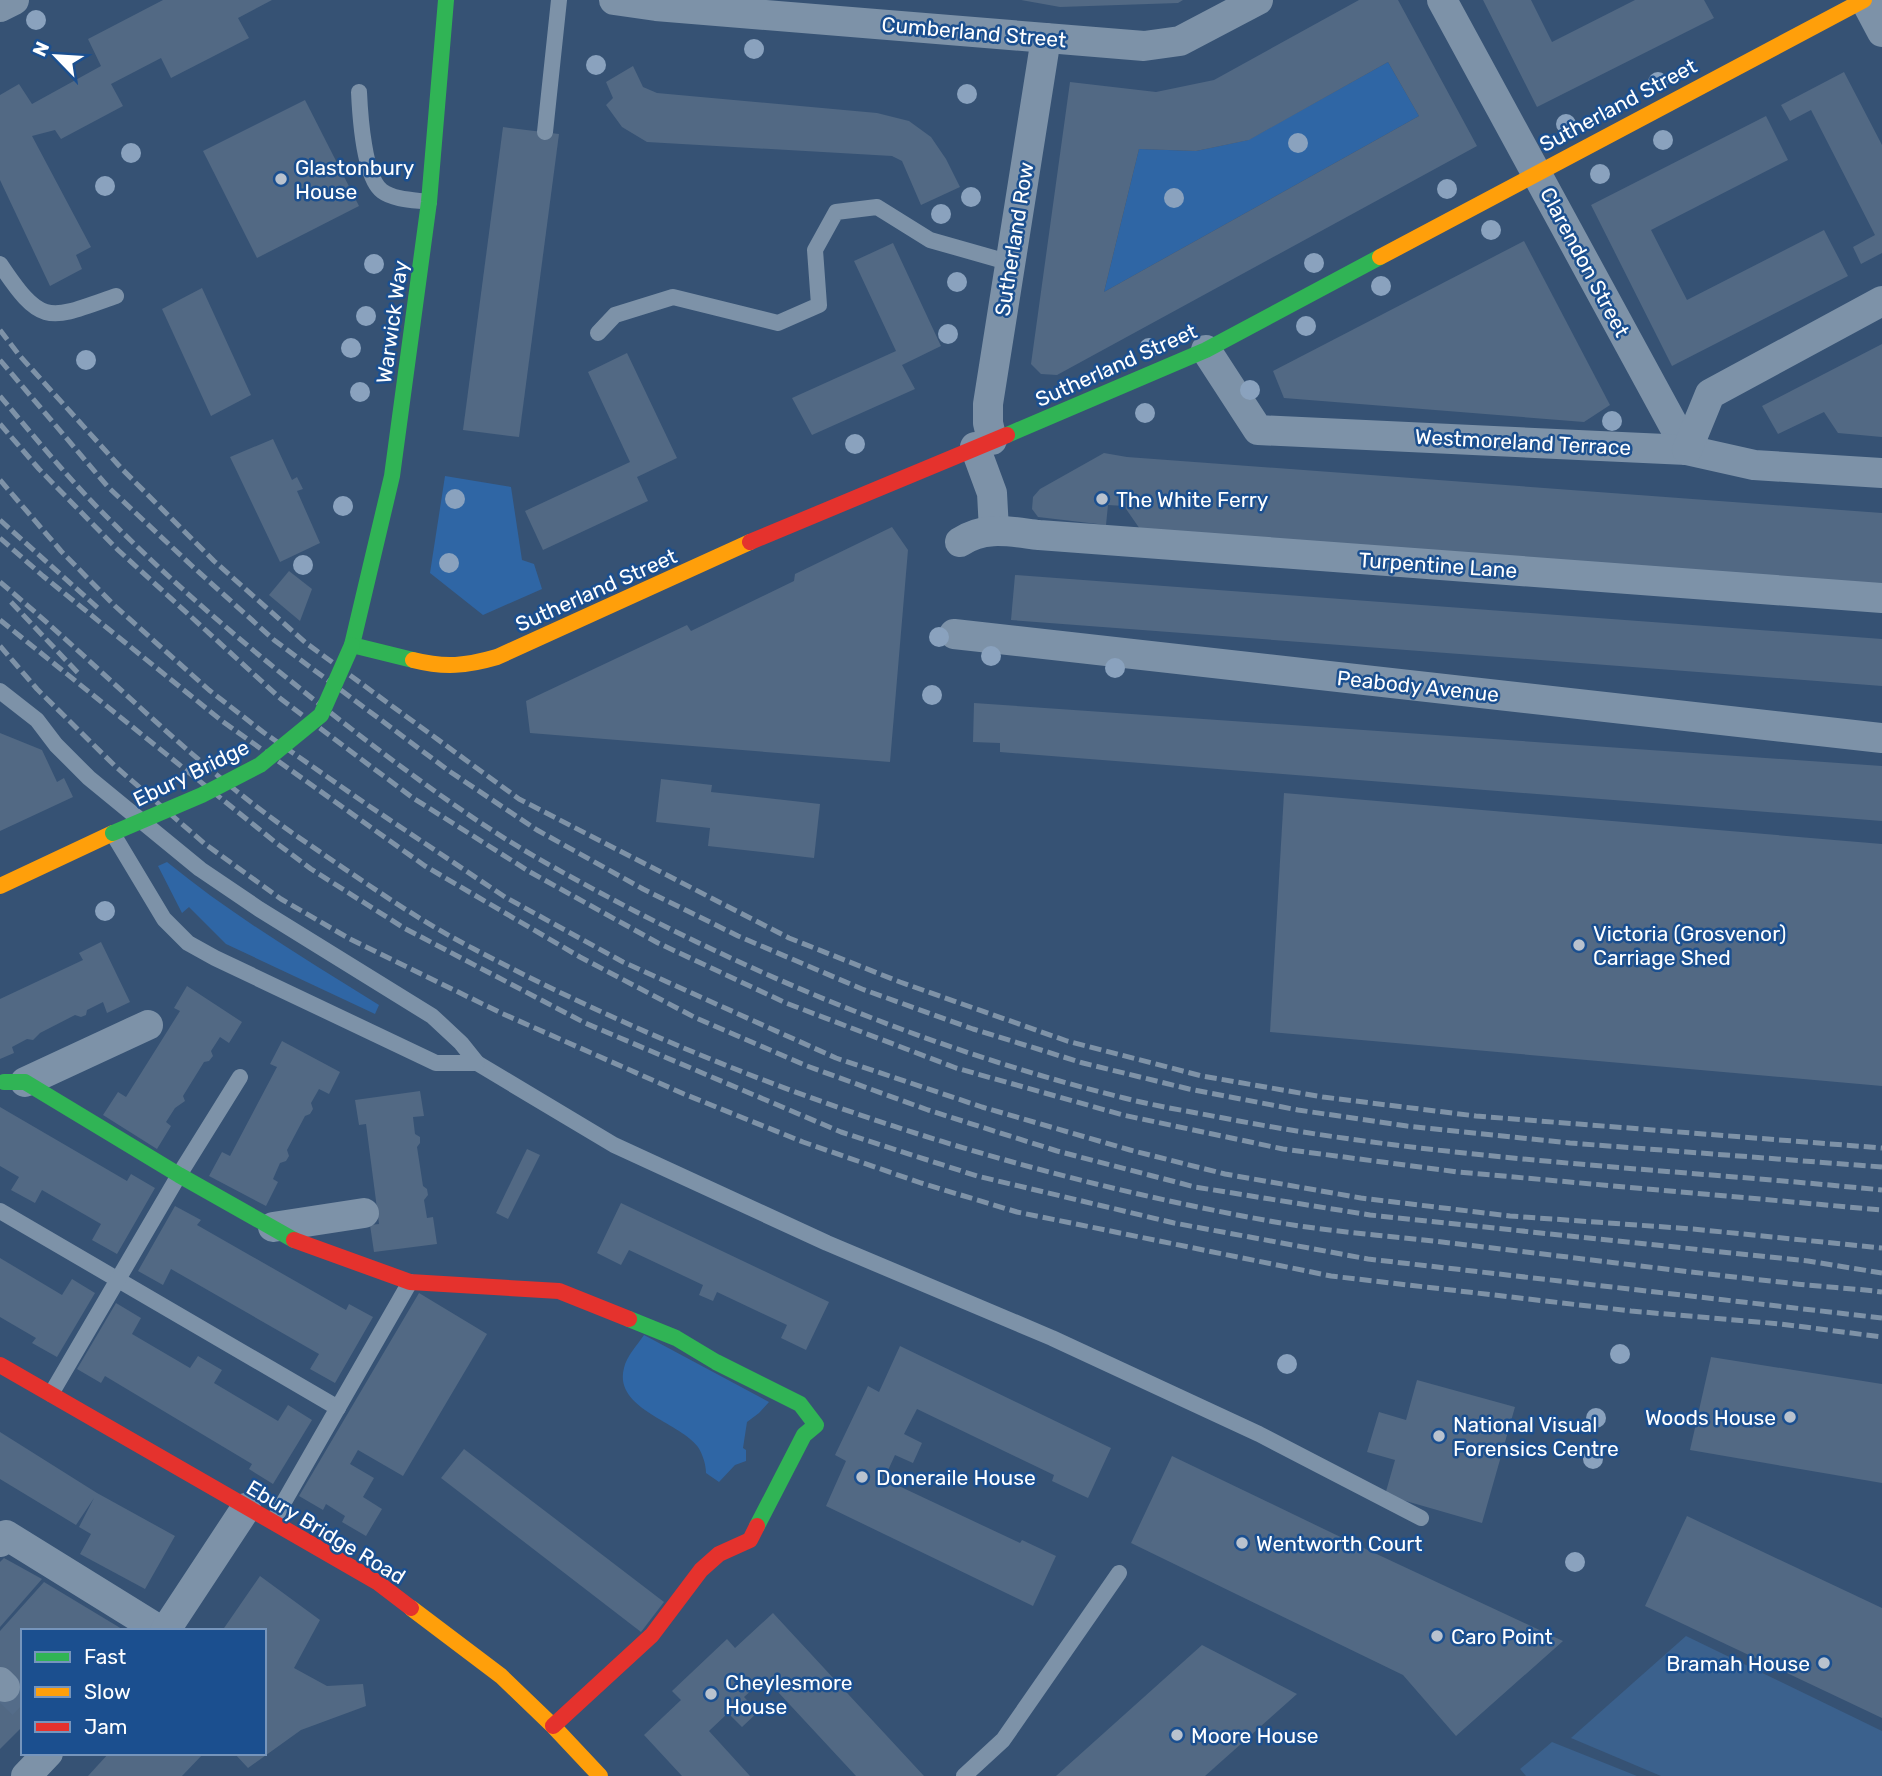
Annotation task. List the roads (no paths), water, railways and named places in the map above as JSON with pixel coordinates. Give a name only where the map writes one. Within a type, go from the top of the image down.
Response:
[{"type":"street","points":[[0,7],[14,0]]},
{"type":"street","name":"Warwick Way","points":[[352,645],[392,476],[429,202],[446,0]]},
{"type":"street","name":"Cumberland Street","points":[[655,3],[836,10],[1046,38],[1144,46],[1180,41],[1258,0]]},
{"type":"street","name":"Clarendon Street","points":[[1442,0],[1687,450]]},
{"type":"street","points":[[1865,0],[1882,32]]},
{"type":"street","name":"Sutherland Street","points":[[352,645],[431,665],[466,666],[497,657],[802,520],[984,443],[1102,397],[1206,350],[1536,172],[1865,0]]},
{"type":"street","name":"Sutherland Row","points":[[984,443],[1046,38]]},
{"type":"street","points":[[1687,450],[1710,394],[1882,301]]},
{"type":"street","name":"Westmoreland Terrace","points":[[1206,350],[1258,430],[1687,450],[1754,465],[1882,473]]},
{"type":"street","points":[[984,443],[992,493],[994,530]]},
{"type":"street","name":"Turpentine Lane","points":[[960,542],[972,535],[994,530],[1882,598]]},
{"type":"street","name":"Peabody Avenue","points":[[954,634],[1882,738]]},
{"type":"street","name":"Ebury Bridge","points":[[0,886],[202,795],[260,765],[321,715],[352,645]]},
{"type":"street","points":[[10,1081],[148,1025]]},
{"type":"street","points":[[10,1081],[296,1241],[410,1282],[559,1291],[676,1338],[716,1362],[800,1404],[816,1425],[804,1435],[750,1540],[719,1554],[701,1570],[652,1635],[553,1726]]},
{"type":"street","points":[[273,1227],[364,1213]]},
{"type":"street","name":"Ebury Bridge Road","points":[[0,1365],[377,1582],[500,1676],[553,1726],[600,1776]]},
{"type":"street","points":[[164,1629],[246,1508]]},
{"type":"street","points":[[0,1542],[6,1535],[160,1629]]},
{"type":"street","points":[[26,1776],[46,1755]]},
{"type":"lane","points":[[545,132],[559,0]]},
{"type":"lane","points":[[359,92],[363,149],[378,189],[389,195],[429,202]]},
{"type":"lane","points":[[598,333],[615,315],[673,297],[778,323],[819,305],[815,250],[836,212],[877,207],[930,240],[1011,263]]},
{"type":"lane","points":[[0,264],[22,298],[37,310],[51,314],[73,312],[116,296]]},
{"type":"lane","points":[[0,691],[37,720],[56,746],[89,778],[200,869],[259,909],[432,1016],[461,1043],[477,1063],[614,1145],[827,1243],[1052,1338],[1259,1434],[1421,1518]]},
{"type":"lane","points":[[113,833],[164,919],[188,943],[436,1063],[477,1063]]},
{"type":"lane","points":[[51,1394],[179,1175],[240,1077]]},
{"type":"lane","points":[[0,1211],[338,1408]]},
{"type":"lane","points":[[273,1521],[410,1282]]},
{"type":"lane","points":[[964,1776],[1003,1740],[1119,1573]]},
{"type":"tunnel","points":[[5,1687],[21,1702]]},
{"type":"railway","points":[[0,330],[19,355],[122,469],[214,561],[306,643],[519,799],[789,938],[900,982],[1067,1041],[1202,1076],[1323,1097],[1476,1116],[1882,1148]]},
{"type":"railway","points":[[0,360],[108,487],[274,640],[449,771],[537,830],[643,889],[738,936],[862,989],[973,1029],[1083,1063],[1189,1089],[1298,1110],[1407,1126],[1570,1143],[1882,1167]]},
{"type":"railway","points":[[0,396],[84,493],[170,578],[291,682],[427,786],[529,853],[622,905],[761,972],[832,1002],[904,1030],[1050,1078],[1136,1101],[1300,1132],[1466,1153],[1882,1190]]},
{"type":"railway","points":[[0,424],[39,469],[118,550],[281,699],[413,798],[530,872],[658,943],[786,1003],[956,1068],[1123,1115],[1283,1149],[1458,1172],[1882,1210]]},
{"type":"railway","points":[[0,480],[61,551],[115,606],[209,690],[263,732],[369,806],[505,897],[623,962],[836,1058],[982,1107],[1130,1150],[1225,1174],[1361,1198],[1510,1216],[1693,1229],[1882,1248]]},
{"type":"railway","points":[[0,520],[98,608]]},
{"type":"railway","points":[[0,538],[222,721],[425,866],[580,957],[696,1018],[807,1066],[928,1110],[1057,1151],[1195,1187],[1370,1215],[1808,1261],[1882,1273]]},
{"type":"railway","points":[[0,582],[226,783],[389,899],[474,949],[569,997],[764,1080],[864,1116],[1068,1177],[1275,1222],[1704,1274],[1882,1292]]},
{"type":"railway","points":[[11,602],[78,673]]},
{"type":"railway","points":[[0,620],[275,842],[311,869],[404,928],[585,1023],[841,1132],[977,1176],[1174,1223],[1368,1259],[1882,1318]]},
{"type":"railway","points":[[0,646],[37,689],[116,767],[205,844],[281,899],[350,939],[501,1013],[684,1094],[803,1142],[921,1183],[1017,1212],[1331,1276],[1882,1337]]},
{"type":"place","name":"Glastonbury House","points":[[281,179]]},
{"type":"place","name":"The White Ferry","points":[[1102,499]]},
{"type":"place","name":"Victoria (Grosvenor) Carriage Shed","points":[[1579,945]]},
{"type":"place","name":"Woods House","points":[[1790,1417]]},
{"type":"place","name":"National Visual Forensics Centre","points":[[1439,1436]]},
{"type":"place","name":"Doneraile House","points":[[862,1477]]},
{"type":"place","name":"Wentworth Court","points":[[1242,1543]]},
{"type":"place","name":"Caro Point","points":[[1437,1636]]},
{"type":"place","name":"Bramah House","points":[[1824,1663]]},
{"type":"place","name":"Cheylesmore House","points":[[711,1694]]},
{"type":"place","name":"Moore House","points":[[1177,1735]]}]
